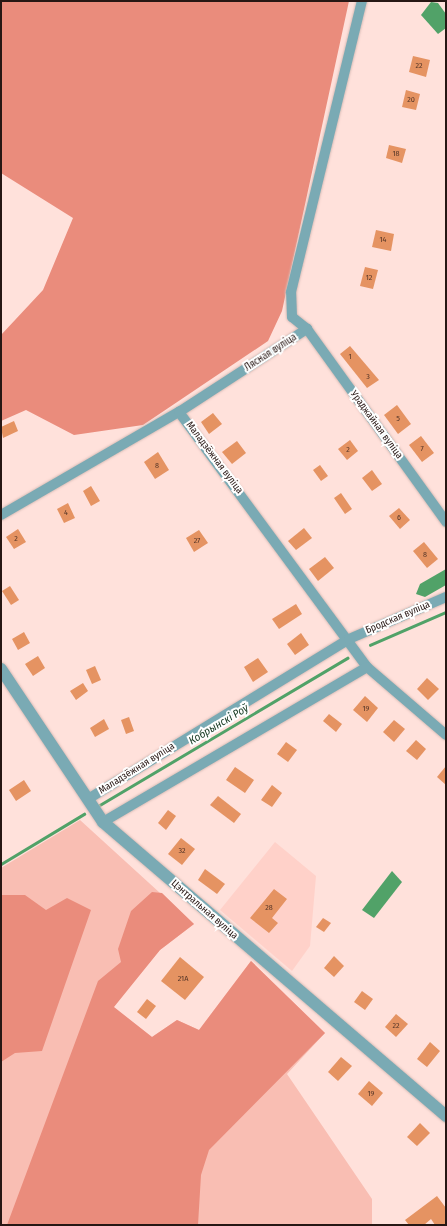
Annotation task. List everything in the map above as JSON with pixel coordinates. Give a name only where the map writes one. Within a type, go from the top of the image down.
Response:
[{"type":"street","name":"Лясная вуліца","points":[[1,515],[179,412],[307,329],[292,317],[291,292],[362,1]]},
{"type":"street","name":"Ураджайная вуліца","points":[[307,329],[446,522]]},
{"type":"street","name":"Маладзёжная вуліца","points":[[179,412],[349,639],[367,668],[446,735]]},
{"type":"street","name":"Бродская вуліца","points":[[349,639],[446,597]]},
{"type":"street","name":"Маладзёжная вуліца","points":[[88,799],[349,639]]},
{"type":"street","points":[[103,822],[367,668]]},
{"type":"street","name":"Цэнтральная вуліца","points":[[1,669],[103,822],[446,1116]]},
{"type":"shaded area","points":[[1,1],[349,1],[282,311],[268,341],[143,425],[74,435],[26,410],[1,421],[1,335],[43,290],[73,218],[1,173]]},
{"type":"shaded area","points":[[431,2],[438,3],[446,14],[446,28],[438,34],[421,15]]},
{"type":"shaded area","points":[[446,569],[446,585],[425,597],[416,594],[420,584]]},
{"type":"shaded area","points":[[80,820],[194,924],[160,950],[113,1007],[152,1037],[177,1020],[199,1030],[251,961],[325,1033],[287,1074],[372,1199],[372,1225],[1,1225],[1,868]]},
{"type":"shaded area","points":[[275,842],[316,876],[310,946],[292,971],[220,910]]},
{"type":"shaded area","points":[[392,871],[402,882],[374,918],[362,910]]},
{"type":"shaded area","points":[[152,892],[162,893],[194,924],[160,950],[114,1007],[152,1037],[177,1020],[199,1030],[251,961],[325,1033],[209,1150],[201,1175],[198,1225],[7,1225],[98,981],[121,962],[118,949],[131,911]]},
{"type":"shaded area","points":[[1,895],[25,895],[46,910],[67,898],[91,910],[42,1051],[15,1053],[1,1062]]},
{"type":"building","points":[[413,56],[430,60],[426,77],[409,72]]},
{"type":"building","points":[[406,90],[420,94],[416,110],[402,107]]},
{"type":"building","points":[[389,145],[406,149],[402,163],[386,158]]},
{"type":"building","points":[[376,230],[394,234],[391,251],[372,247]]},
{"type":"building","points":[[365,267],[378,270],[373,289],[360,286]]},
{"type":"building","points":[[350,346],[379,380],[367,388],[340,354]]},
{"type":"building","points":[[397,405],[411,424],[398,434],[384,415]]},
{"type":"building","points":[[213,413],[222,424],[209,434],[201,422]]},
{"type":"building","points":[[14,421],[18,431],[3,438],[1,427]]},
{"type":"building","points":[[421,436],[434,453],[422,462],[409,445]]},
{"type":"building","points":[[350,440],[358,451],[347,460],[338,449]]},
{"type":"building","points":[[237,441],[246,453],[232,464],[222,452]]},
{"type":"building","points":[[158,452],[169,470],[155,479],[144,462]]},
{"type":"building","points":[[320,465],[328,476],[321,481],[313,470]]},
{"type":"building","points":[[372,470],[382,484],[372,491],[362,478]]},
{"type":"building","points":[[91,486],[100,501],[91,506],[83,491]]},
{"type":"building","points":[[341,493],[352,509],[345,514],[334,498]]},
{"type":"building","points":[[68,503],[75,518],[64,523],[57,509]]},
{"type":"building","points":[[399,508],[410,520],[400,529],[389,516]]},
{"type":"building","points":[[304,528],[312,538],[296,550],[288,541]]},
{"type":"building","points":[[18,529],[26,542],[14,549],[6,537]]},
{"type":"building","points":[[199,530],[208,543],[194,552],[186,538]]},
{"type":"building","points":[[424,542],[438,559],[427,568],[413,551]]},
{"type":"building","points":[[325,557],[334,568],[318,581],[309,569]]},
{"type":"building","points":[[10,586],[19,600],[11,605],[2,591]]},
{"type":"building","points":[[296,604],[302,614],[279,629],[272,619]]},
{"type":"building","points":[[24,632],[30,643],[18,650],[12,639]]},
{"type":"building","points":[[301,633],[309,645],[295,655],[287,644]]},
{"type":"building","points":[[38,656],[45,668],[33,676],[25,664]]},
{"type":"building","points":[[258,658],[268,672],[253,682],[244,667]]},
{"type":"building","points":[[95,666],[101,680],[92,684],[86,670]]},
{"type":"building","points":[[427,678],[439,689],[428,700],[417,689]]},
{"type":"building","points":[[83,683],[88,691],[76,700],[70,691]]},
{"type":"building","points":[[365,696],[378,708],[367,722],[353,710]]},
{"type":"building","points":[[329,714],[342,724],[336,732],[323,721]]},
{"type":"building","points":[[129,717],[134,731],[126,734],[121,720]]},
{"type":"building","points":[[104,719],[109,729],[95,737],[90,728]]},
{"type":"building","points":[[394,720],[405,729],[394,742],[383,732]]},
{"type":"building","points":[[416,740],[426,749],[417,760],[406,751]]},
{"type":"building","points":[[286,742],[297,750],[288,762],[277,754]]},
{"type":"building","points":[[446,766],[446,785],[437,777]]},
{"type":"building","points":[[235,767],[254,780],[245,793],[226,780]]},
{"type":"building","points":[[24,780],[31,791],[16,801],[9,790]]},
{"type":"building","points":[[272,785],[282,793],[272,807],[261,800]]},
{"type":"building","points":[[218,796],[241,814],[234,823],[210,805]]},
{"type":"building","points":[[168,810],[176,816],[166,830],[158,823]]},
{"type":"building","points":[[181,838],[195,849],[182,865],[168,854]]},
{"type":"building","points":[[205,869],[225,884],[217,894],[198,880]]},
{"type":"building","points":[[274,889],[287,899],[272,918],[278,923],[269,933],[250,918]]},
{"type":"building","points":[[323,918],[331,923],[324,932],[316,927]]},
{"type":"building","points":[[334,956],[344,966],[334,977],[324,968]]},
{"type":"building","points":[[180,957],[204,977],[185,1000],[161,981]]},
{"type":"building","points":[[362,991],[373,999],[365,1010],[354,1002]]},
{"type":"building","points":[[147,999],[156,1006],[146,1019],[137,1012]]},
{"type":"building","points":[[396,1014],[408,1024],[396,1037],[385,1027]]},
{"type":"building","points":[[430,1042],[440,1051],[427,1067],[417,1059]]},
{"type":"building","points":[[341,1057],[352,1066],[338,1081],[328,1072]]},
{"type":"building","points":[[369,1081],[383,1093],[372,1106],[358,1094]]},
{"type":"building","points":[[420,1123],[430,1133],[417,1146],[407,1137]]},
{"type":"building","points":[[437,1196],[446,1208],[446,1225],[435,1225],[431,1219],[424,1225],[409,1225],[405,1220]]},
{"type":"waterway","name":"Кобрынскі Роў","points":[[370,645],[446,612]]},
{"type":"waterway","name":"Кобрынскі Роў","points":[[98,806],[347,658]]},
{"type":"waterway","name":"Кобрынскі Роў","points":[[1,864],[84,814]]}]
